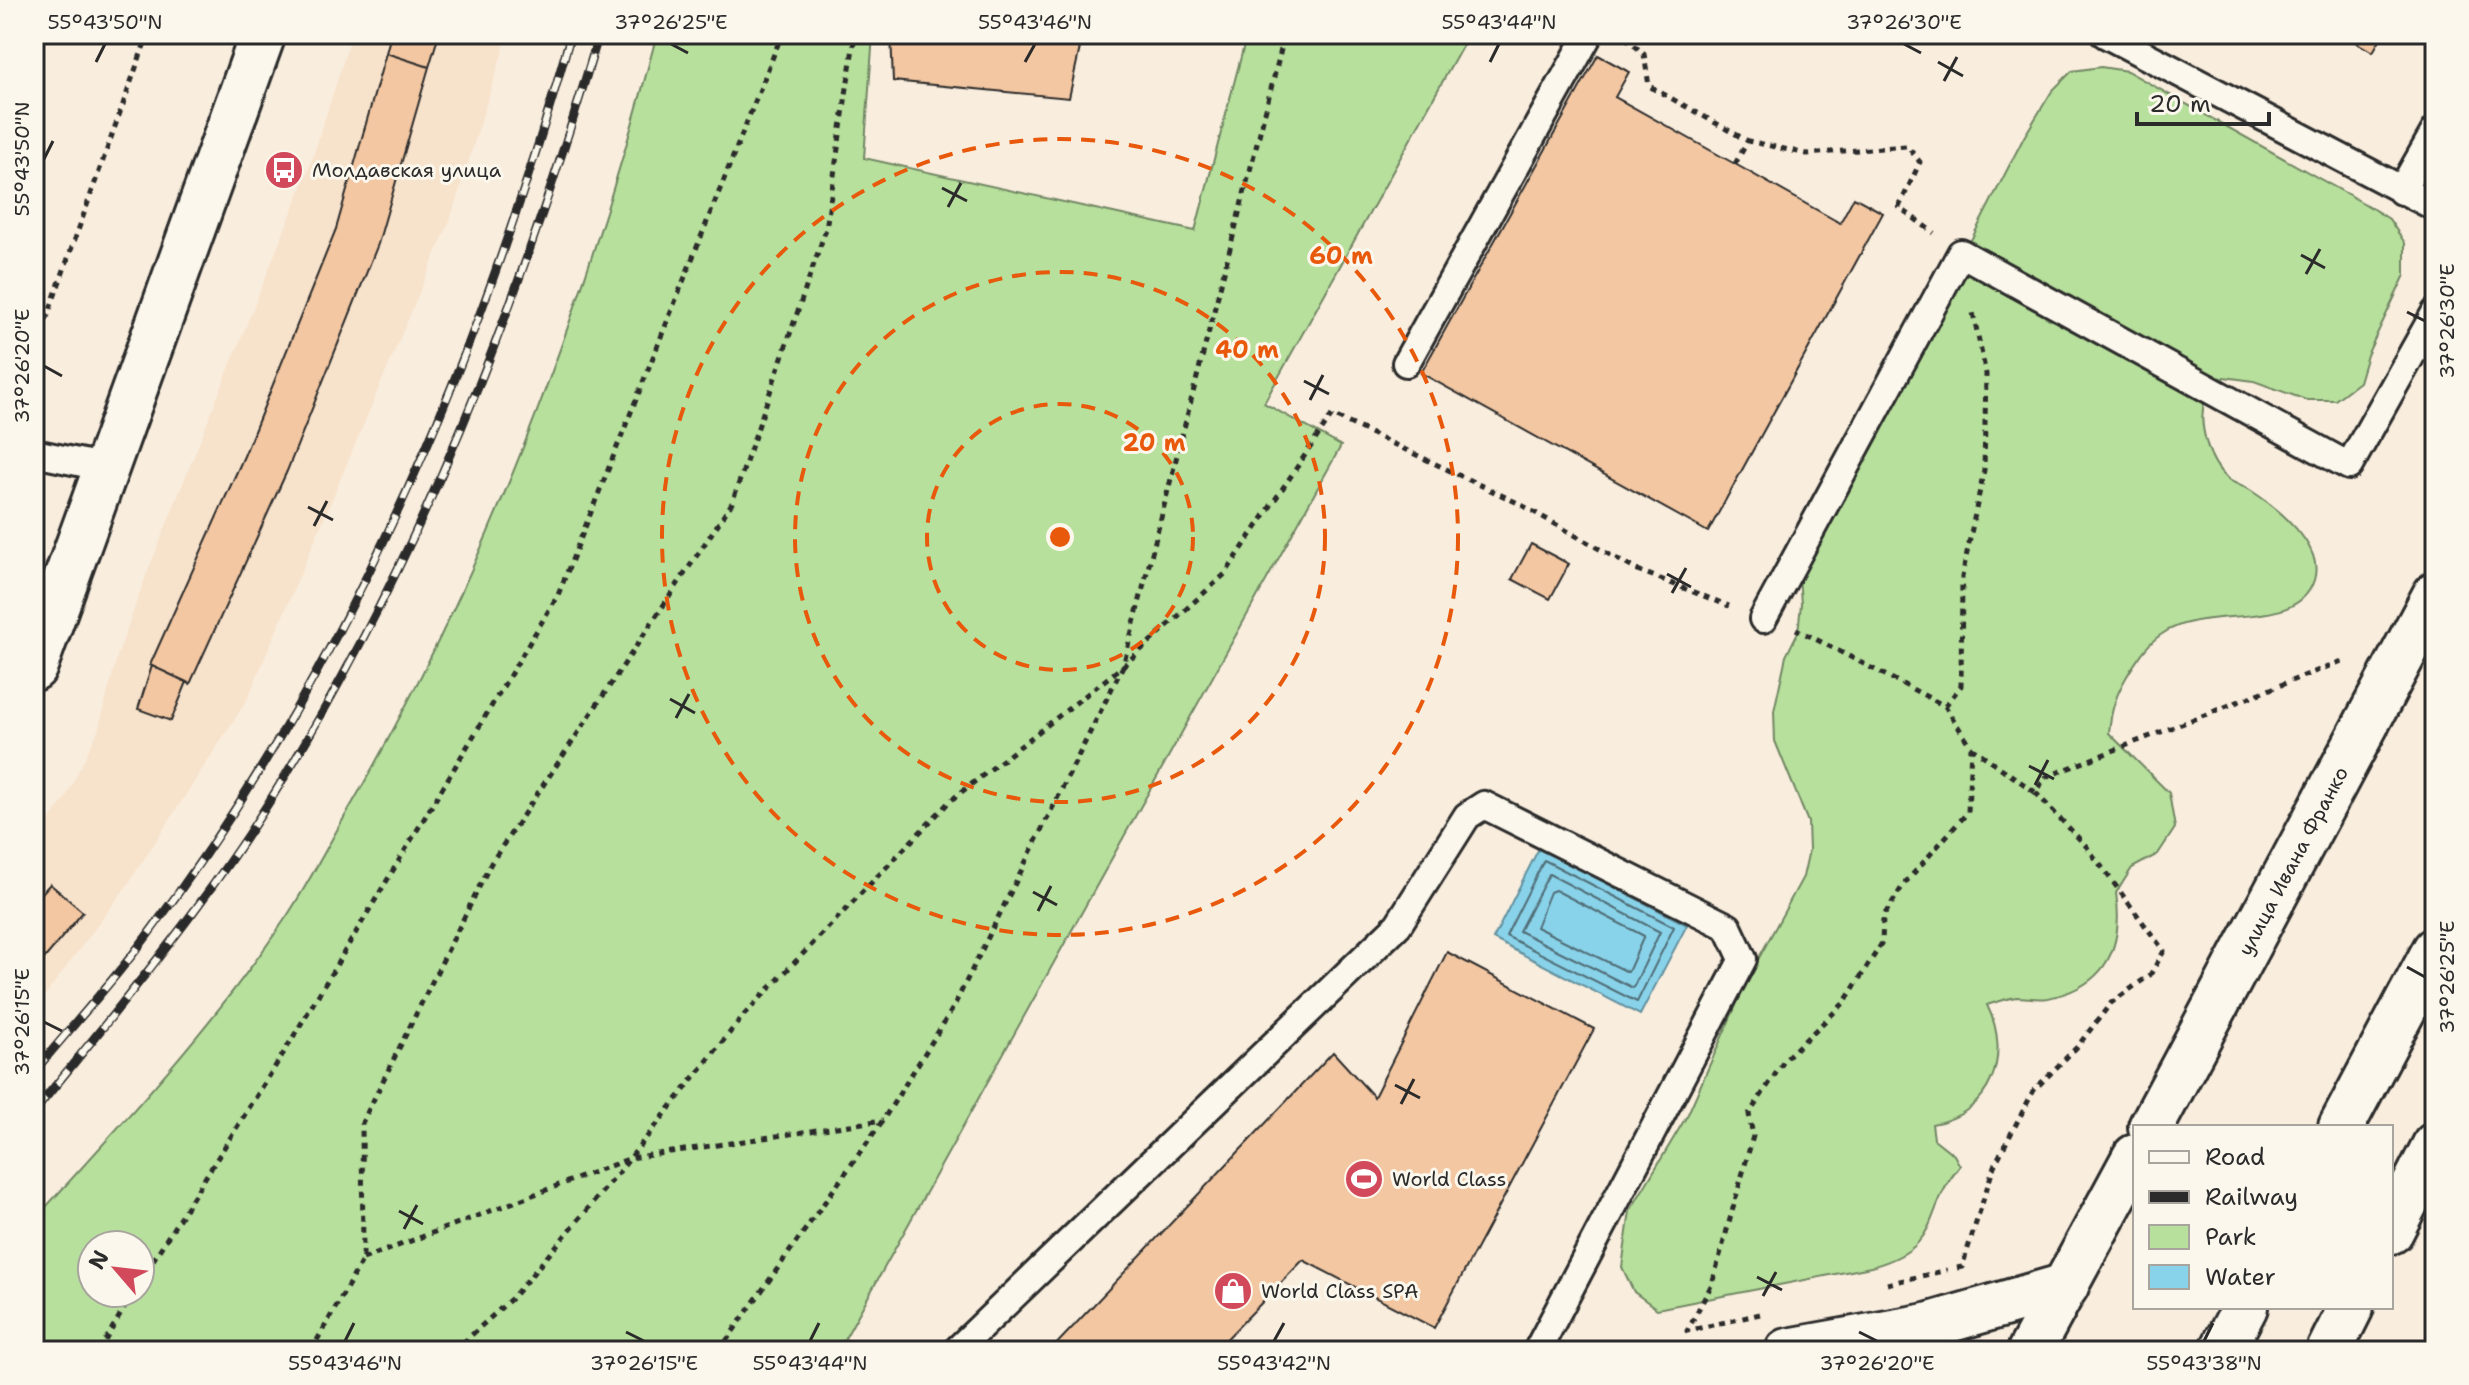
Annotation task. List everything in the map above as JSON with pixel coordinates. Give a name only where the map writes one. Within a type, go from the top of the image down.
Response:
[{"type":"street","points":[[34,668],[263,34]]},
{"type":"street","name":"улица Ивана Франко","points":[[2152,1125],[2435,595]]},
{"type":"street","points":[[2342,1125],[2435,950]]},
{"type":"street","points":[[2393,1227],[2435,1145]]},
{"type":"street","points":[[2030,1351],[2133,1161]]},
{"type":"street","points":[[1788,1351],[1927,1326],[2066,1286]]},
{"type":"street","points":[[2222,1351],[2244,1309]]},
{"type":"street","points":[[2329,1351],[2350,1309]]},
{"type":"lane","points":[[1406,363],[1589,34]]},
{"type":"lane","points":[[2105,34],[2435,207]]},
{"type":"lane","points":[[2401,191],[2435,131]]},
{"type":"lane","points":[[1763,619],[1961,253],[2349,466],[2435,313]]},
{"type":"lane","points":[[34,453],[107,468]]},
{"type":"lane","points":[[956,1351],[1398,925],[1467,816],[1484,805],[1728,927],[1743,959],[1537,1351]]},
{"type":"path","points":[[34,354],[148,34]]},
{"type":"path","points":[[156,1256],[283,1054],[558,595],[782,34]]},
{"type":"path","points":[[311,1351],[363,1259],[362,1123],[491,863],[732,503],[826,229],[855,34]]},
{"type":"path","points":[[719,1351],[883,1120],[953,1008],[1123,666],[1285,34]]},
{"type":"path","points":[[1623,34],[1644,54],[1649,86],[1748,141],[1807,154],[1907,146],[1920,162],[1899,207]]},
{"type":"path","points":[[1735,164],[1748,141]]},
{"type":"path","points":[[1945,706],[1961,686],[1962,577],[1984,470],[1986,374],[1961,253]]},
{"type":"path","points":[[454,1351],[512,1298],[631,1158],[743,1016],[950,801],[1123,666],[1225,574],[1332,415],[1505,496],[1635,569],[1763,619]]},
{"type":"path","points":[[1808,633],[1945,706],[1971,747],[2035,792],[2087,847],[2164,951],[2150,975],[2111,1003],[2077,1047],[2034,1090],[1994,1166],[1962,1267],[1885,1285]]},
{"type":"path","points":[[2035,792],[2046,777],[2342,661]]},
{"type":"path","points":[[1763,1313],[1687,1331],[1712,1284],[1753,1136],[1749,1114],[1786,1058],[1844,1003],[1882,943],[1883,917],[1904,884],[1968,812],[1971,747]]},
{"type":"path","points":[[363,1259],[631,1158],[883,1120]]},
{"type":"path","points":[[99,1351],[124,1309]]},
{"type":"shaded area","points":[[352,34],[508,34],[450,220],[247,700],[126,887],[34,1010],[34,841],[65,799],[98,731],[117,657],[146,576],[309,169]]},
{"type":"green space","points":[[657,34],[873,34],[864,158],[1195,231],[1247,34],[1469,34],[1264,403],[1341,446],[838,1351],[34,1351],[34,1220],[166,1073],[229,996],[302,892],[396,724],[444,630],[528,436],[598,236]]},
{"type":"green space","points":[[2101,67],[2127,71],[2365,204],[2389,219],[2405,243],[2405,275],[2367,355],[2359,382],[2335,400],[2306,400],[2254,381],[2224,377],[2205,400],[2204,431],[2215,463],[2228,479],[2260,497],[2296,528],[2312,553],[2314,580],[2304,597],[2289,607],[2270,613],[2202,620],[2162,634],[2148,646],[2130,671],[2115,700],[2109,733],[2169,793],[2175,828],[2158,854],[2132,868],[2116,893],[2118,913],[2114,947],[2098,974],[2085,984],[2048,998],[2017,997],[1987,1005],[1997,1043],[1991,1080],[1969,1108],[1953,1118],[1932,1124],[1934,1139],[1954,1155],[1960,1166],[1948,1183],[1922,1238],[1895,1259],[1871,1267],[1657,1309],[1634,1292],[1622,1267],[1630,1211],[1688,1114],[1748,978],[1803,877],[1809,850],[1808,822],[1775,741],[1774,711],[1786,656],[1798,632],[1801,604],[1799,575],[2024,137],[2052,91],[2072,71]]},
{"type":"water","points":[[1539,848],[1687,925],[1640,1015],[1493,939]]},
{"type":"building","points":[[391,34],[439,34],[429,67],[386,53]]},
{"type":"building","points":[[891,34],[1083,34],[1069,98],[893,81]]},
{"type":"building","points":[[2341,34],[2383,34],[2373,52]]},
{"type":"building","points":[[386,53],[429,67],[378,244],[287,471],[190,684],[150,665],[244,456],[336,229]]},
{"type":"building","points":[[1598,55],[1629,72],[1615,97],[1840,223],[1854,197],[1883,213],[1708,532],[1421,373]]},
{"type":"building","points":[[1531,544],[1569,564],[1550,599],[1512,579]]},
{"type":"building","points":[[152,666],[187,682],[171,721],[138,709]]},
{"type":"building","points":[[50,884],[83,912],[34,971],[34,902]]},
{"type":"building","name":"World Class","points":[[1447,952],[1594,1029],[1434,1328],[1303,1260],[1215,1351],[1050,1351],[1333,1052],[1374,1097]]},
{"type":"railway","points":[[34,1072],[133,954],[219,834],[285,728],[346,618],[450,390],[495,273],[571,34]]},
{"type":"railway","points":[[34,1112],[215,883],[269,802],[373,618],[419,525],[499,333],[535,235],[599,34]]},
{"type":"place","name":"Молдавская улица","points":[[284,170]]},
{"type":"place","name":"World Class","points":[[1364,1179]]},
{"type":"place","name":"World Class SPA","points":[[1233,1291]]}]
